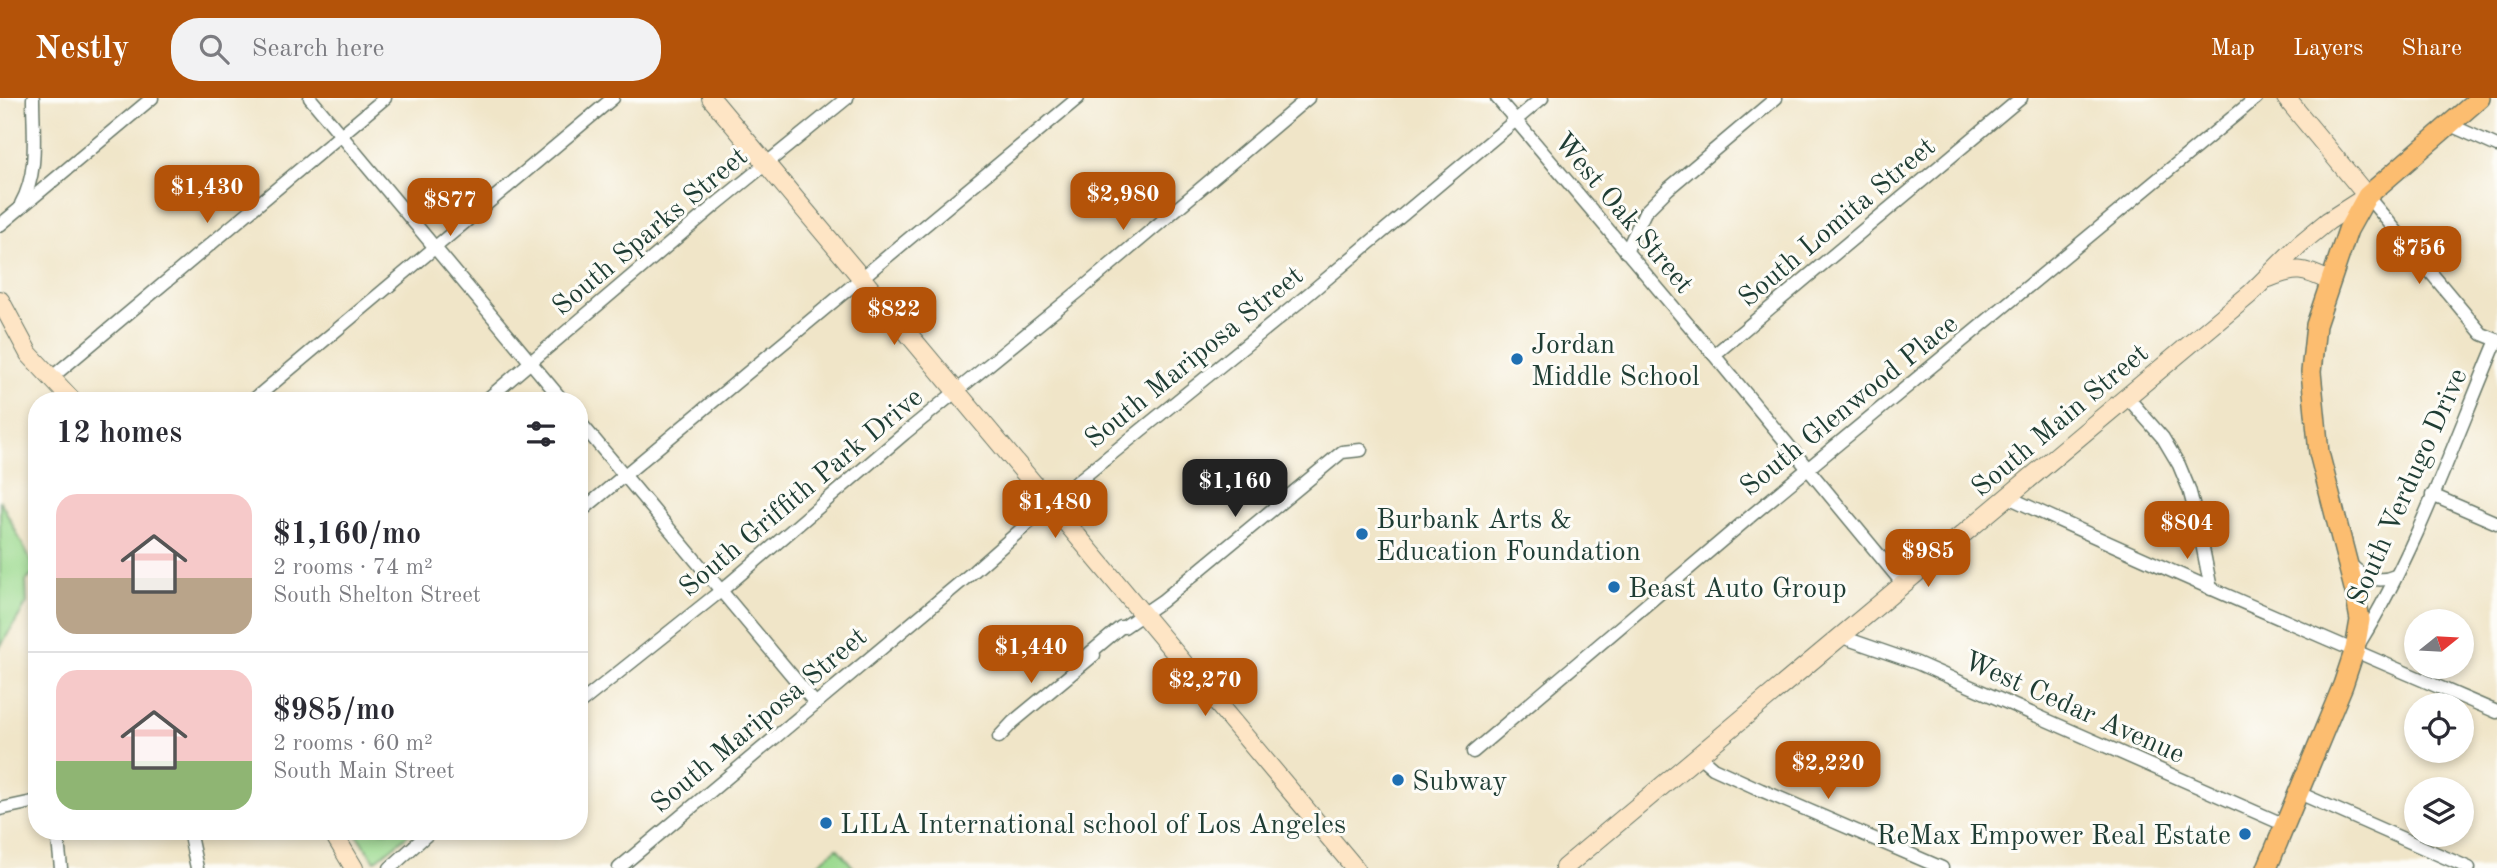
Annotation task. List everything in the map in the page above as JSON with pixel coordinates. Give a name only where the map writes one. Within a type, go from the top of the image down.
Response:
[{"type":"main road","points":[[711,98],[1355,868]]},
{"type":"main road","points":[[2286,98],[2367,196]]},
{"type":"main road","points":[[2267,868],[2343,685],[2355,649],[2360,620],[2319,453],[2311,372],[2316,325],[2348,230],[2367,196],[2480,98]]},
{"type":"main road","name":"South Main Street","points":[[1564,868],[2266,279],[2287,254],[2328,221],[2367,196]]},
{"type":"main road","name":"South Main Street","points":[[2266,279],[2300,268],[2329,281]]},
{"type":"main road","points":[[0,300],[29,354],[64,392]]},
{"type":"main road","points":[[337,840],[354,868]]},
{"type":"street","points":[[18,211],[29,190],[33,170],[33,98]]},
{"type":"street","points":[[0,225],[152,98]]},
{"type":"street","points":[[310,98],[555,392]]},
{"type":"street","points":[[51,378],[385,98]]},
{"type":"street","points":[[263,392],[613,98]]},
{"type":"street","name":"South Sparks Street","points":[[495,392],[847,98]]},
{"type":"street","points":[[588,506],[1077,98]]},
{"type":"street","name":"South Griffith Park Drive","points":[[588,697],[722,590],[1308,98]]},
{"type":"street","name":"West Oak Street","points":[[1497,98],[1903,584]]},
{"type":"street","name":"South Mariposa Street","points":[[619,868],[974,571],[1050,504],[1299,302],[1542,98]]},
{"type":"street","points":[[1626,252],[1645,212],[1668,189],[1776,98]]},
{"type":"street","name":"South Lomita Street","points":[[1714,355],[2021,98]]},
{"type":"street","name":"South Glenwood Place","points":[[1473,752],[1808,469],[2256,98]]},
{"type":"street","points":[[2448,124],[2497,146]]},
{"type":"street","points":[[2367,196],[2482,334],[2497,340]]},
{"type":"street","name":"South Verdugo Drive","points":[[2355,649],[2379,612],[2497,340]]},
{"type":"street","points":[[2126,397],[2163,439],[2179,465],[2198,523],[2211,589]]},
{"type":"street","points":[[588,432],[815,703]]},
{"type":"street","points":[[999,737],[1088,658],[1090,653],[1143,614],[1342,452],[1361,450]]},
{"type":"street","points":[[2432,495],[2497,523]]},
{"type":"street","points":[[2008,498],[2497,712]]},
{"type":"street","points":[[2346,560],[2368,578],[2377,580],[2395,576]]},
{"type":"street","name":"West Cedar Avenue","points":[[1842,637],[1917,663],[2285,825]]},
{"type":"street","points":[[1698,755],[1708,765],[1761,790],[1942,868]]},
{"type":"street","points":[[2299,793],[2469,868]]},
{"type":"street","points":[[0,809],[28,803]]},
{"type":"street","points":[[58,840],[61,868]]},
{"type":"street","points":[[191,840],[197,868]]},
{"type":"street","points":[[390,868],[421,840]]},
{"type":"green space","points":[[0,500],[28,555],[28,579],[27,603],[0,647]]},
{"type":"green space","points":[[360,840],[402,840],[375,861]]},
{"type":"green space","points":[[837,848],[854,868],[813,868]]},
{"type":"place","name":"Jordan Middle School","points":[[1517,359]]},
{"type":"place","name":"Burbank Arts & Education Foundation","points":[[1362,534]]},
{"type":"place","name":"Beast Auto Group","points":[[1614,587]]},
{"type":"place","name":"Subway","points":[[1398,780]]},
{"type":"place","name":"LILA International school of Los Angeles","points":[[826,823]]},
{"type":"place","name":"ReMax Empower Real Estate","points":[[2245,834]]}]
